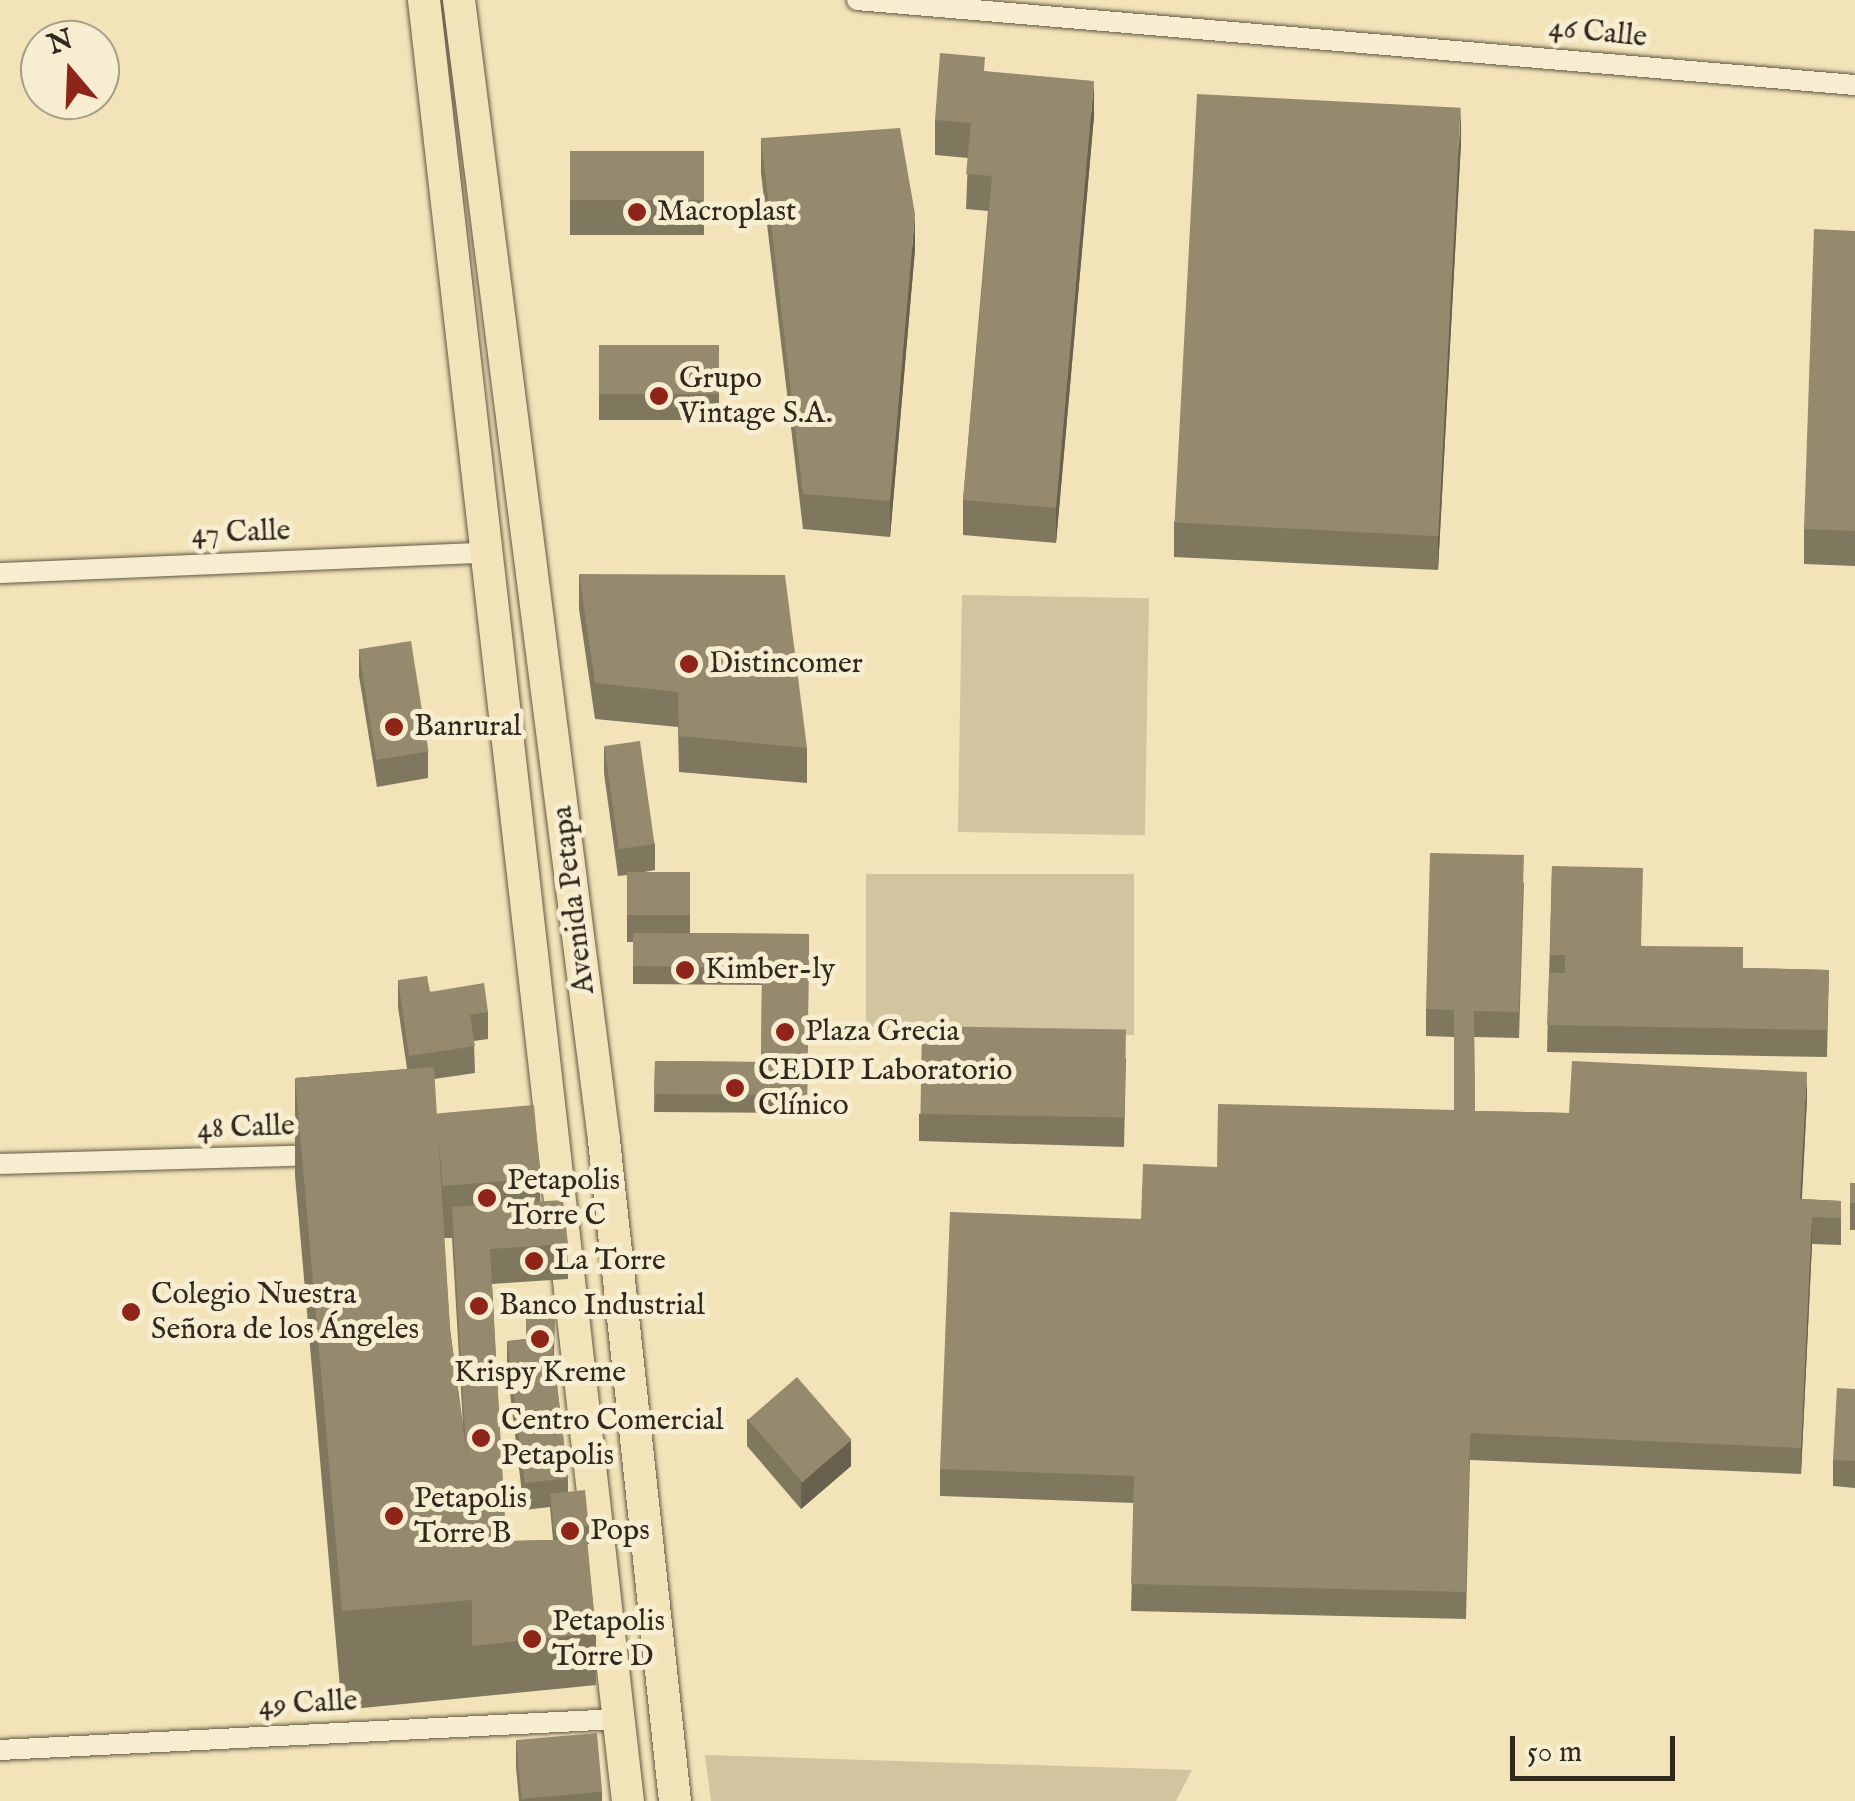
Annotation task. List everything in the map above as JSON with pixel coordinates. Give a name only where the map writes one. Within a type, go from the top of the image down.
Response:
[{"type":"main road","name":"Avenida Petapa","points":[[424,0],[544,1142],[628,1801]]},
{"type":"main road","name":"Avenida Petapa","points":[[458,0],[604,1140],[675,1801]]},
{"type":"main road","points":[[544,1142],[604,1140]]},
{"type":"street","name":"46 Calle","points":[[857,0],[1855,85]]},
{"type":"street","name":"47 Calle","points":[[0,573],[485,553]]},
{"type":"street","name":"48 Calle","points":[[0,1164],[341,1154]]},
{"type":"street","name":"49 Calle","points":[[0,1750],[618,1719]]},
{"type":"shaded area","points":[[962,595],[1149,598],[1145,835],[958,832]]},
{"type":"shaded area","points":[[866,874],[1134,874],[1134,1035],[866,1035]]},
{"type":"shaded area","points":[[705,1755],[1192,1770],[1176,1801],[711,1801]]},
{"type":"building","points":[[940,53],[985,57],[984,71],[1094,81],[1056,508],[963,500],[992,176],[966,174],[971,123],[935,120]]},
{"type":"building","points":[[1197,94],[1461,108],[1438,536],[1175,522]]},
{"type":"building","points":[[900,128],[915,214],[890,501],[803,494],[761,138]]},
{"type":"building","points":[[570,151],[704,151],[704,200],[570,200]]},
{"type":"building","points":[[1814,229],[1855,231],[1855,531],[1804,529]]},
{"type":"building","points":[[599,345],[719,345],[719,394],[599,394]]},
{"type":"building","name":"Distincomer","points":[[579,574],[785,575],[807,748],[679,736],[678,692],[595,683]]},
{"type":"building","name":"Banrural","points":[[411,641],[429,752],[376,760],[359,649]]},
{"type":"building","points":[[640,741],[654,844],[619,849],[604,746]]},
{"type":"building","points":[[1430,853],[1524,855],[1519,1012],[1474,1011],[1475,1111],[1569,1113],[1572,1061],[1807,1072],[1800,1199],[1841,1201],[1841,1218],[1812,1217],[1801,1448],[1470,1433],[1466,1592],[1131,1584],[1134,1476],[940,1469],[950,1212],[1141,1219],[1143,1164],[1217,1167],[1218,1104],[1454,1110],[1454,1010],[1426,1009]]},
{"type":"building","points":[[1552,866],[1643,868],[1641,946],[1743,947],[1743,968],[1829,970],[1827,1030],[1547,1025],[1549,973],[1565,973],[1565,955],[1550,955]]},
{"type":"building","points":[[627,872],[690,872],[690,915],[627,915]]},
{"type":"building","name":"Plaza Grecia","points":[[633,933],[809,934],[807,1095],[654,1094],[655,1061],[761,1062],[762,968],[633,966]]},
{"type":"building","points":[[427,976],[430,992],[484,983],[488,1012],[470,1015],[475,1046],[409,1056],[398,980]]},
{"type":"building","points":[[922,1026],[1126,1030],[1124,1118],[920,1114]]},
{"type":"building","points":[[434,1067],[450,1329],[472,1495],[472,1600],[342,1611],[295,1078]]},
{"type":"building","points":[[534,1105],[540,1178],[443,1186],[436,1114]]},
{"type":"building","points":[[1850,1183],[1855,1183],[1855,1203],[1850,1203]]},
{"type":"building","name":"Centro Comercial Petapolis","points":[[563,1200],[568,1244],[490,1249],[506,1541],[472,1542],[452,1207]]},
{"type":"building","points":[[526,1308],[555,1308],[554,1341],[551,1336],[526,1339]]},
{"type":"building","points":[[551,1336],[568,1478],[525,1483],[507,1341]]},
{"type":"building","points":[[797,1377],[851,1440],[802,1482],[748,1420]]},
{"type":"building","points":[[1837,1388],[1855,1389],[1855,1461],[1833,1460]]},
{"type":"building","points":[[585,1490],[589,1526],[554,1529],[550,1494]]},
{"type":"building","points":[[587,1539],[596,1633],[472,1646],[472,1542]]},
{"type":"building","points":[[597,1733],[602,1792],[521,1799],[516,1740]]},
{"type":"place","name":"Macroplast","points":[[637,212]]},
{"type":"place","name":"Grupo Vintage S.A.","points":[[659,396]]},
{"type":"place","name":"Distincomer","points":[[689,664]]},
{"type":"place","name":"Banrural","points":[[394,727]]},
{"type":"place","name":"Kimber-ly","points":[[685,970]]},
{"type":"place","name":"Plaza Grecia","points":[[785,1032]]},
{"type":"place","name":"CEDIP Laboratorio Clínico","points":[[735,1088]]},
{"type":"place","name":"Petapolis Torre C","points":[[487,1198]]},
{"type":"place","name":"La Torre","points":[[534,1261]]},
{"type":"place","name":"Banco Industrial","points":[[479,1306]]},
{"type":"place","name":"Colegio Nuestra Señora de los Ángeles","points":[[131,1312]]},
{"type":"place","name":"Krispy Kreme","points":[[540,1339]]},
{"type":"place","name":"Centro Comercial Petapolis","points":[[481,1438]]},
{"type":"place","name":"Petapolis Torre B","points":[[394,1516]]},
{"type":"place","name":"Pops","points":[[570,1531]]},
{"type":"place","name":"Petapolis Torre D","points":[[532,1639]]}]
